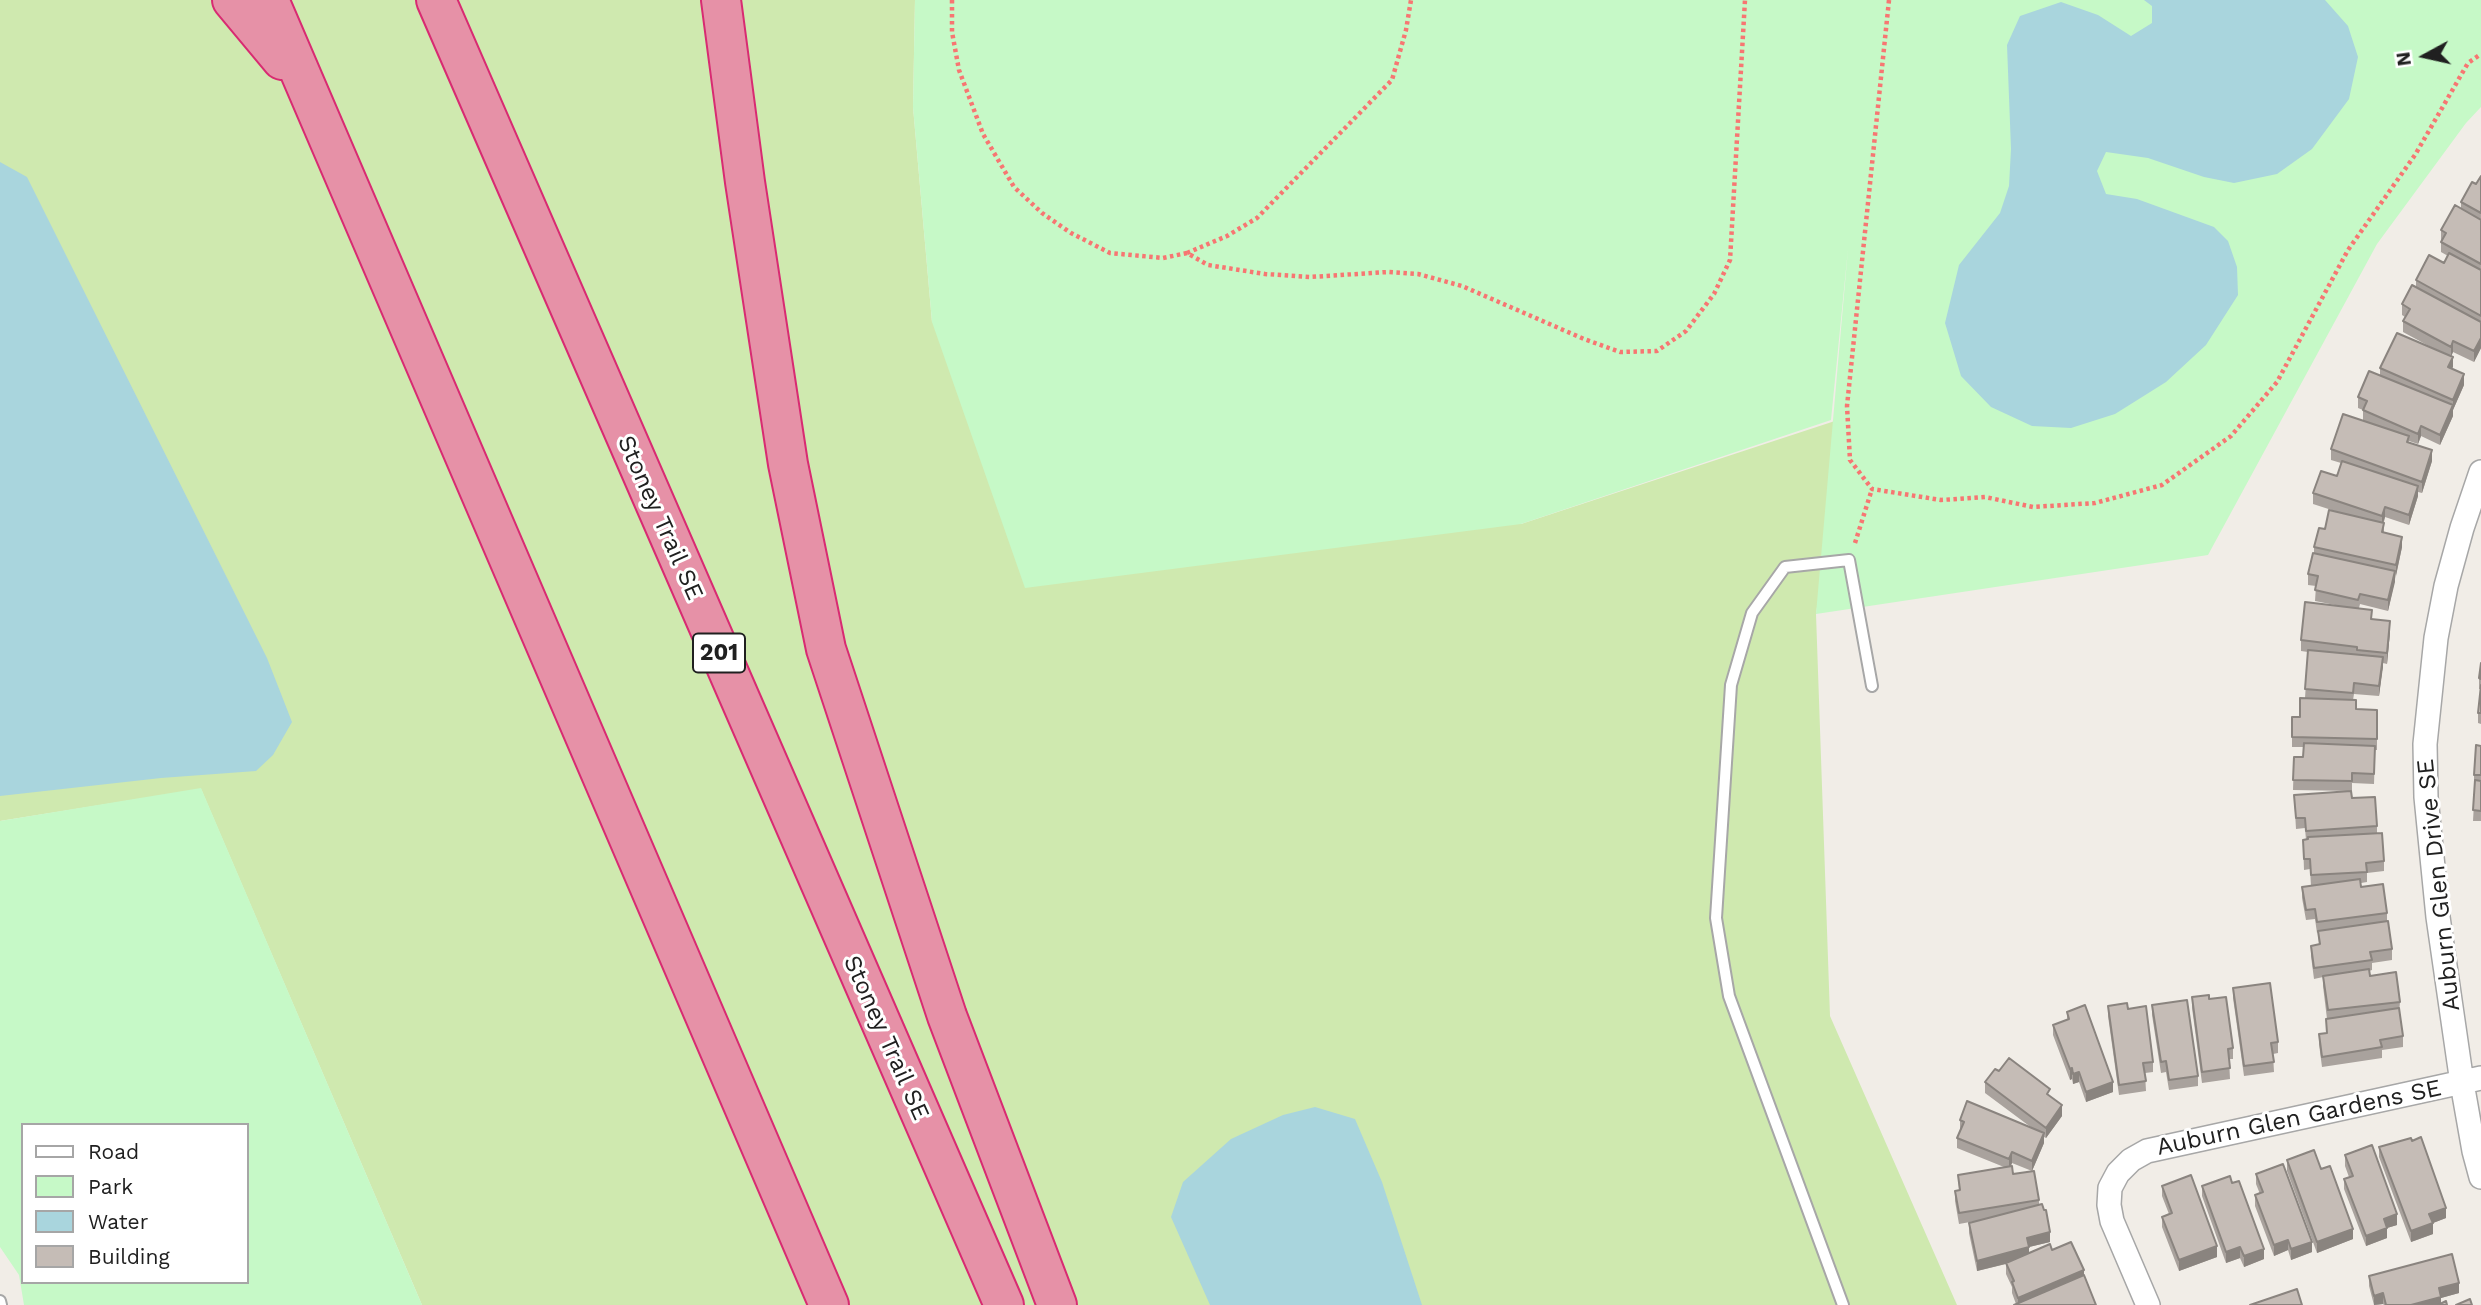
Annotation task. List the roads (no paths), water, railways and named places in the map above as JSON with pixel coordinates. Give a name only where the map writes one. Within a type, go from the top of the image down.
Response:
[{"type":"highway","points":[[232,0],[308,90]]},
{"type":"highway","points":[[269,0],[829,1305]]},
{"type":"highway","name":"Stoney Trail SE","points":[[436,0],[1003,1305]]},
{"type":"highway","points":[[721,0],[745,182],[788,464],[826,649],[947,1016],[1057,1305]]},
{"type":"street","name":"Auburn Glen Drive SE","points":[[2481,472],[2462,528],[2435,638],[2425,744],[2426,797],[2438,917],[2472,1080],[2474,1151],[2481,1177]]},
{"type":"street","name":"Auburn Glen Gardens SE","points":[[2148,1305],[2112,1221],[2109,1205],[2110,1188],[2118,1173],[2131,1160],[2147,1151],[2472,1080]]},
{"type":"lane","points":[[1843,1305],[1729,996],[1716,918],[1731,685],[1752,613],[1785,567],[1849,560],[1872,686]]},
{"type":"water","points":[[2144,0],[2325,0],[2348,26],[2358,57],[2349,99],[2312,149],[2277,174],[2234,183],[2204,177],[2148,158],[2106,152],[2097,171],[2106,194],[2137,199],[2214,227],[2228,241],[2237,267],[2238,295],[2206,345],[2166,382],[2115,414],[2071,428],[2032,426],[1991,407],[1961,376],[1945,323],[1959,265],[2000,213],[2009,186],[2011,149],[2007,45],[2020,16],[2061,2],[2098,15],[2131,36],[2152,23],[2152,6]]},
{"type":"water","points":[[0,162],[27,177],[267,658],[292,722],[273,755],[256,771],[161,778],[0,796]]},
{"type":"water","points":[[1315,1107],[1355,1119],[1382,1182],[1422,1305],[1210,1305],[1171,1217],[1183,1182],[1231,1139],[1283,1115]]}]
